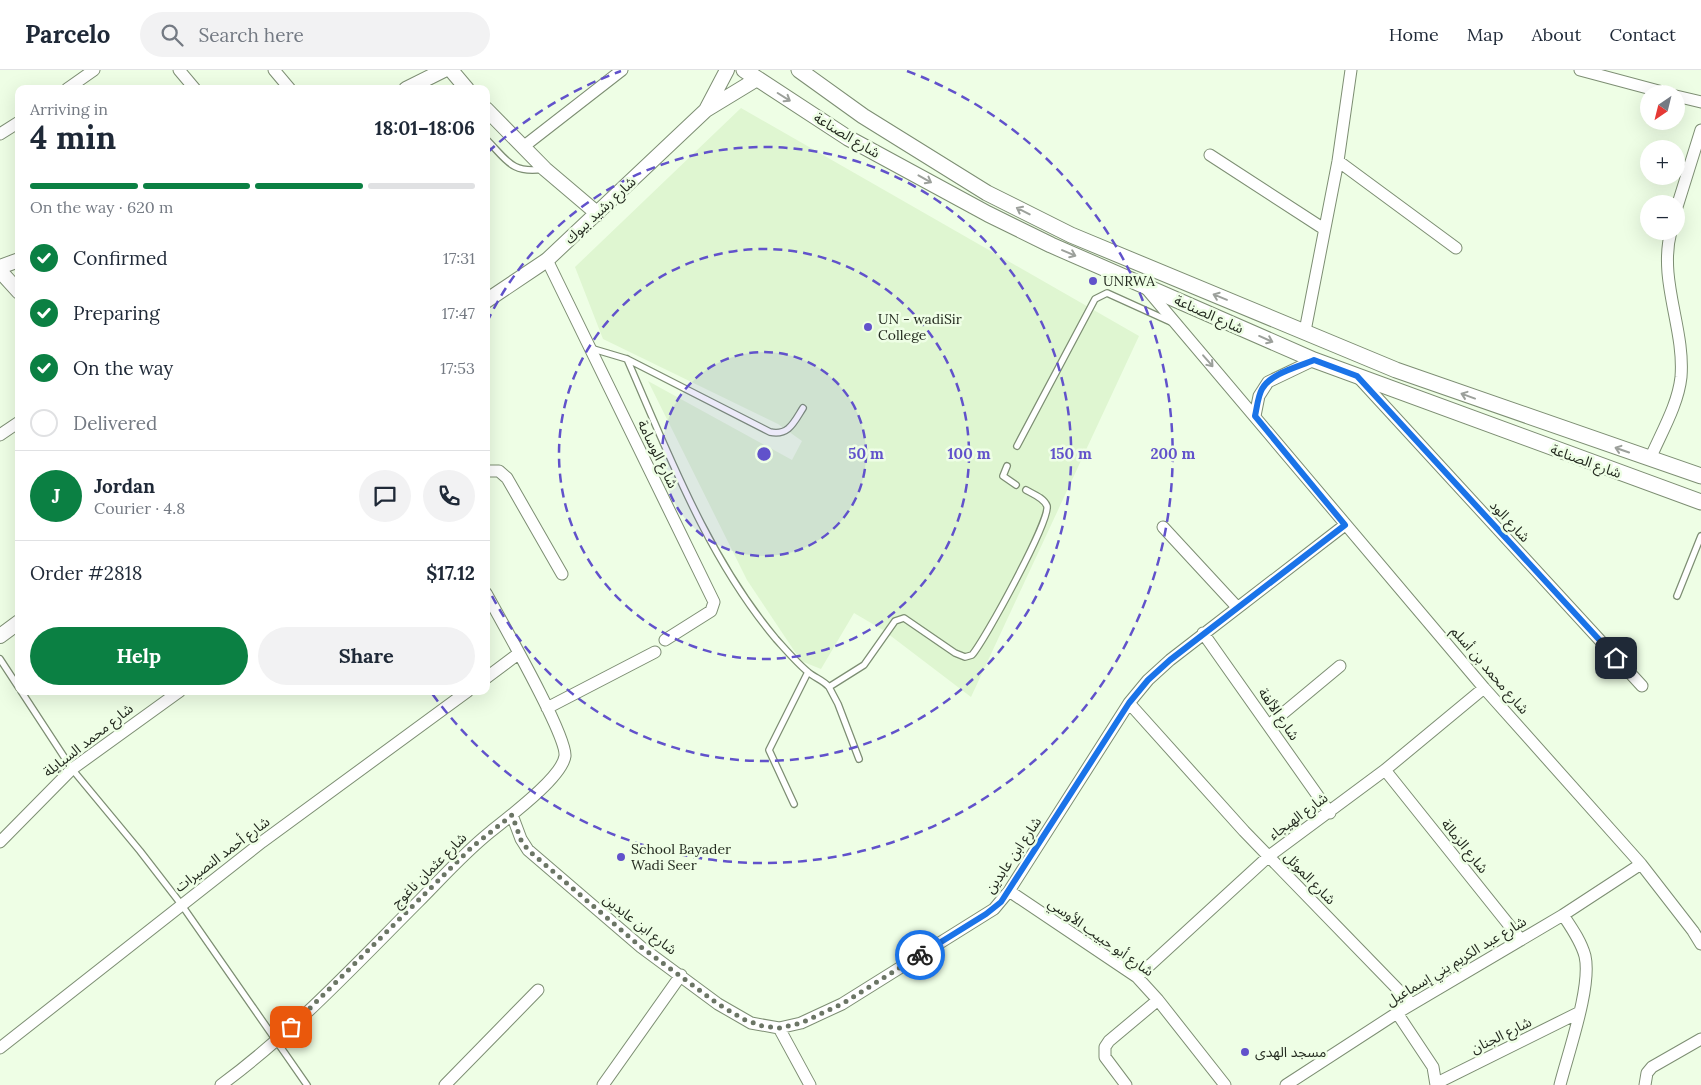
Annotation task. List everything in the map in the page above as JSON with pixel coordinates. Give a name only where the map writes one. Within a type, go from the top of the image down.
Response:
[{"type":"main road","name":"شارع الصناعة","points":[[744,70],[848,138],[988,214],[1050,245],[1314,360],[1701,502]]},
{"type":"main road","name":"شارع الصناعة","points":[[799,70],[863,116],[987,193],[1071,235],[1304,330],[1396,370],[1701,476]]},
{"type":"street","points":[[73,85],[94,70]]},
{"type":"street","points":[[179,70],[192,85]]},
{"type":"street","points":[[274,70],[287,85]]},
{"type":"street","points":[[414,85],[444,70]]},
{"type":"street","points":[[523,147],[622,70]]},
{"type":"street","name":"شارع رشيد بيوك","points":[[706,110],[727,70]]},
{"type":"street","points":[[1304,330],[1338,161],[1351,70]]},
{"type":"street","points":[[1580,70],[1640,86]]},
{"type":"street","name":"شارع رشيد بيوك","points":[[490,297],[547,260],[598,214],[706,110],[757,79]]},
{"type":"street","points":[[1685,98],[1701,102]]},
{"type":"street","points":[[490,113],[545,169],[598,214]]},
{"type":"street","points":[[0,134],[15,125]]},
{"type":"street","points":[[1681,195],[1701,130]]},
{"type":"street","points":[[1210,155],[1324,229]]},
{"type":"street","points":[[1338,161],[1456,248]]},
{"type":"street","points":[[1650,459],[1677,396],[1681,377],[1681,358],[1669,280],[1668,253],[1670,240]]},
{"type":"street","name":"شارع الوسامة","points":[[547,260],[714,602],[711,611],[665,640]]},
{"type":"street","points":[[15,262],[0,269],[15,287]]},
{"type":"street","name":"شارع محمد بن أسلم","points":[[1142,284],[1484,688],[1641,864],[1694,931],[1701,944]]},
{"type":"street","points":[[1255,416],[1259,396],[1268,382],[1314,360]]},
{"type":"street","name":"شارع الود","points":[[1357,376],[1642,686]]},
{"type":"street","points":[[0,435],[15,425]]},
{"type":"street","points":[[490,471],[499,471],[507,478],[562,574]]},
{"type":"street","name":"شارع ابن عابدين","points":[[512,815],[521,840],[528,850],[641,947],[732,1014],[751,1023],[780,1028],[801,1023],[842,1004],[986,914],[1009,891],[1129,703],[1148,680],[1203,633],[1345,525]]},
{"type":"street","points":[[1163,527],[1237,607]]},
{"type":"street","name":"شارع عثمان ناغوج","points":[[221,1085],[278,1040],[472,847],[512,815],[557,773],[564,762],[564,746],[547,708],[490,601]]},
{"type":"street","points":[[0,636],[15,625]]},
{"type":"street","name":"شارع الألفة","points":[[1203,633],[1270,725],[1330,813]]},
{"type":"street","points":[[547,708],[655,652]]},
{"type":"street","points":[[490,675],[518,654]]},
{"type":"street","points":[[1270,725],[1340,666]]},
{"type":"street","name":"شارع الهيجاء","points":[[1137,977],[1269,856],[1330,813],[1484,688]]},
{"type":"street","name":"شارع محمد السبايلة","points":[[0,842],[72,769],[174,695]]},
{"type":"street","name":"شارع أحمد النصيرات","points":[[0,1048],[181,904],[356,772],[462,695]]},
{"type":"street","name":"شارع الموئل","points":[[1129,703],[1269,856],[1412,1004]]},
{"type":"street","name":"شارع الزمالة","points":[[1385,770],[1521,940]]},
{"type":"street","name":"شارع عبد الكريم بني إسماعيل","points":[[1286,1085],[1397,1013],[1563,915],[1641,864]]},
{"type":"street","name":"شارع أبو حبيب الأوسي","points":[[1009,891],[1137,977],[1158,1000],[1225,1085]]},
{"type":"street","points":[[1560,1085],[1578,1013],[1587,966],[1578,939],[1563,915]]},
{"type":"street","points":[[603,1085],[681,975]]},
{"type":"street","points":[[445,1085],[538,990]]},
{"type":"street","points":[[1126,1085],[1105,1057],[1106,1047],[1109,1041],[1158,1000]]},
{"type":"street","points":[[1397,1013],[1433,1067],[1436,1084]]},
{"type":"street","name":"شارع الجنان","points":[[1436,1084],[1578,1013]]},
{"type":"street","points":[[780,1028],[810,1085]]},
{"type":"street","points":[[1645,1085],[1647,1073],[1652,1067],[1701,1039]]},
{"type":"lane","points":[[490,144],[516,169],[524,171],[545,169]]},
{"type":"lane","points":[[1017,446],[1096,299],[1107,293],[1177,325]]},
{"type":"lane","points":[[590,348],[627,359],[770,432],[779,433],[790,428],[803,408]]},
{"type":"lane","points":[[627,359],[675,470],[722,560],[776,639],[808,672],[819,677],[829,687],[838,704],[859,759]]},
{"type":"lane","points":[[1007,466],[1003,476],[1016,485]]},
{"type":"lane","points":[[829,687],[864,665],[895,621],[904,618],[955,654],[965,657],[972,654],[1037,539],[1046,517],[1044,500],[1026,490]]},
{"type":"lane","points":[[1677,596],[1701,536]]},
{"type":"lane","points":[[0,659],[15,682]]},
{"type":"lane","points":[[794,804],[769,750],[808,672]]},
{"type":"lane","points":[[23,695],[72,769],[181,904],[278,1040],[307,1085]]},
{"type":"shaded area","points":[[741,108],[1139,336],[971,697],[883,630],[854,613],[821,669],[801,661],[747,580],[648,381],[792,460],[802,441],[778,424],[603,339],[575,267]]},
{"type":"way so far","points":[[291,1027],[472,847],[512,815],[521,840],[528,850],[591,905],[641,947],[718,1004],[732,1014],[751,1023],[780,1028],[801,1023],[842,1004],[920,955]]},
{"type":"place","name":"UNRWA","points":[[1093,281]]},
{"type":"place","name":"UN - wadiSir College","points":[[868,327]]},
{"type":"place","name":"School Bayader Wadi Seer","points":[[621,857]]},
{"type":"place","name":"مسجد الهدى","points":[[1245,1052]]},
{"type":"route","points":[[920,955],[994,909],[1001,902],[1129,703],[1148,680],[1203,633],[1345,525],[1255,416],[1262,388],[1274,377],[1288,370],[1314,360],[1357,376],[1616,658]]}]
